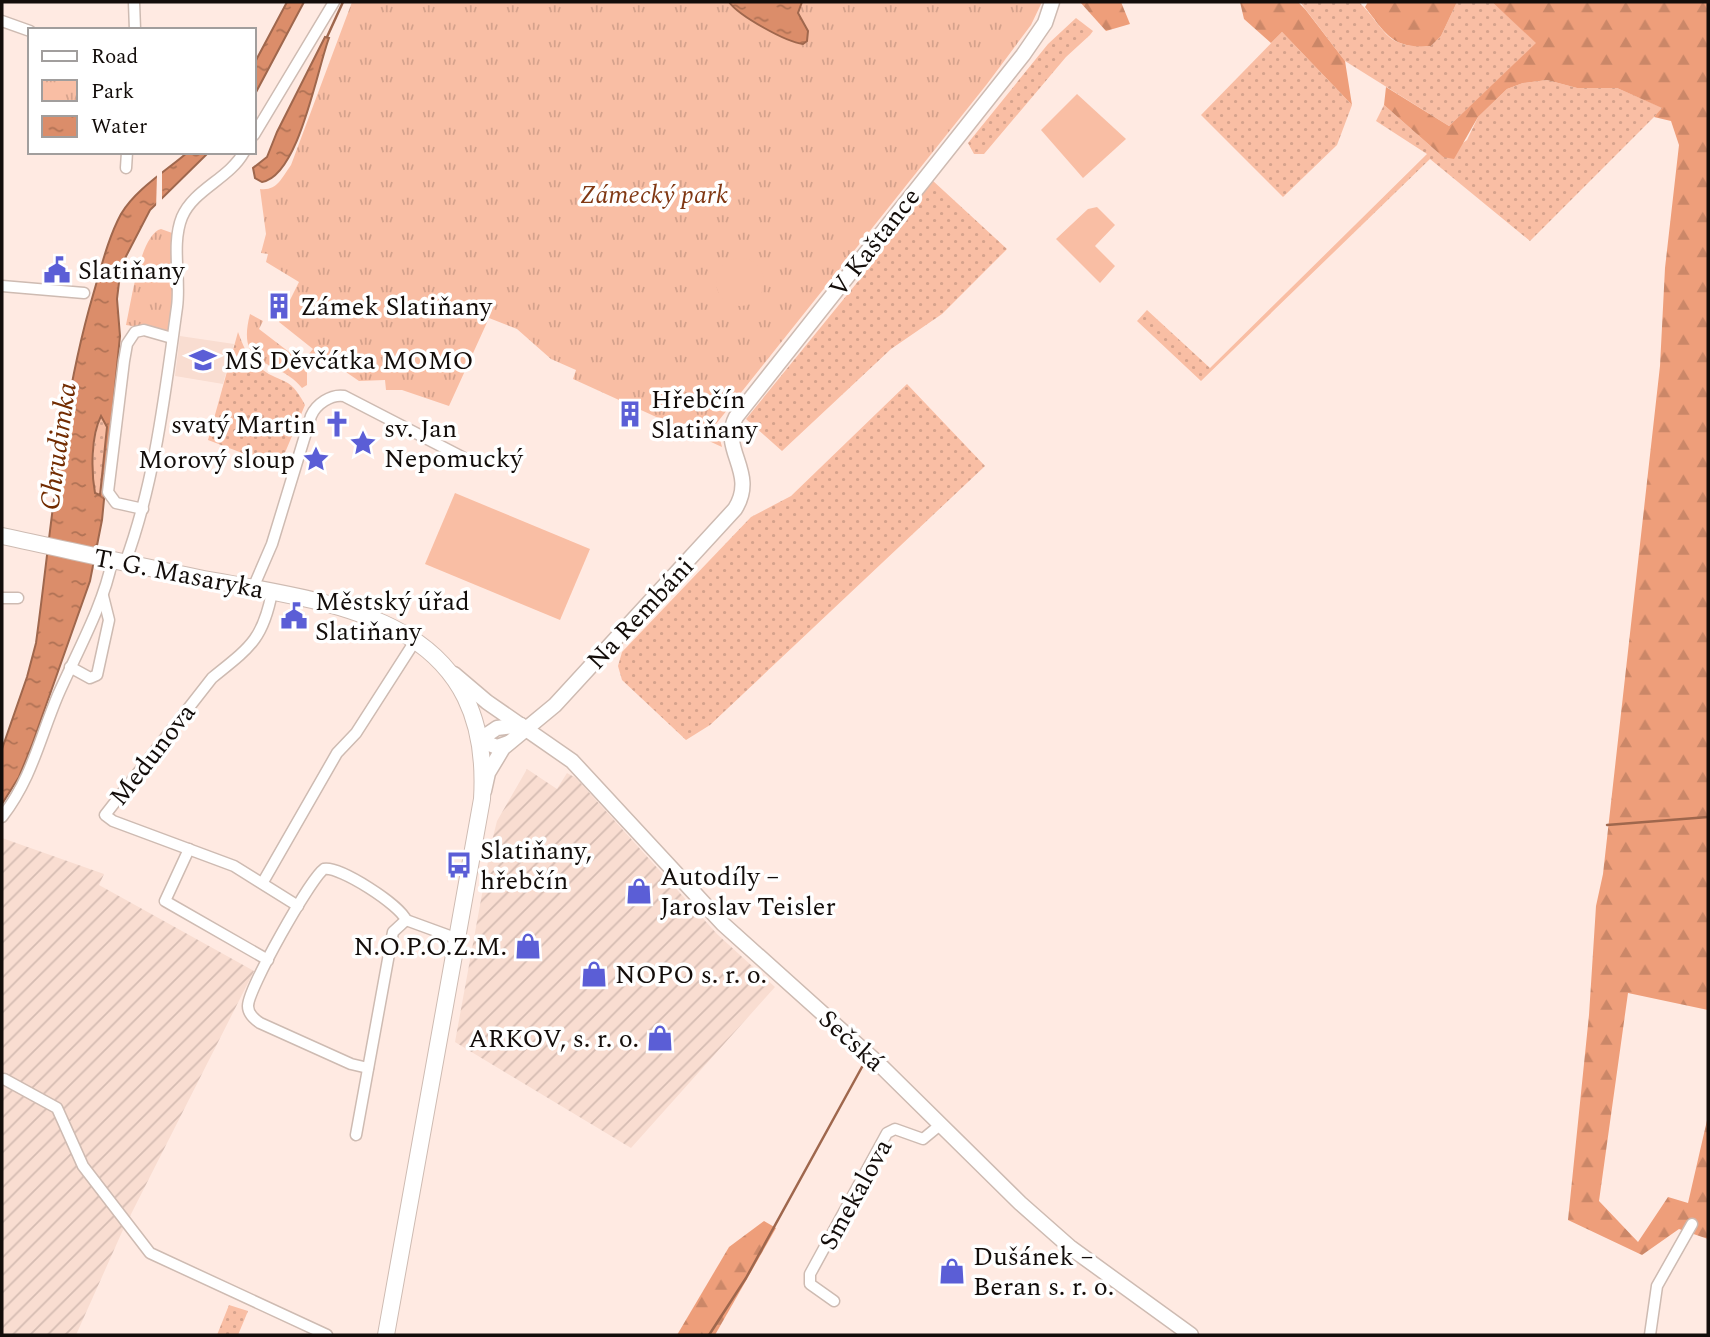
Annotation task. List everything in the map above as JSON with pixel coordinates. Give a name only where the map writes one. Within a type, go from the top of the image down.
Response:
[{"type":"main road","name":"T. G. Masaryka","points":[[6,536],[115,562],[358,611],[421,646],[464,694],[479,740],[482,799],[386,1335]]},
{"type":"street","points":[[134,2],[135,28]]},
{"type":"street","points":[[256,132],[334,2]]},
{"type":"street","name":"V Kaštance","points":[[743,491],[744,477],[732,440],[736,417],[1023,55],[1045,23],[1052,2]]},
{"type":"street","points":[[4,22],[28,30]]},
{"type":"street","points":[[126,168],[127,154]]},
{"type":"street","points":[[2,817],[30,775],[70,667],[96,606],[103,596],[115,562],[143,509],[178,296],[178,246],[183,216],[199,195],[241,158]]},
{"type":"street","points":[[2,286],[84,293]]},
{"type":"street","points":[[143,509],[116,503],[108,492],[124,361],[127,344],[135,332],[144,330],[172,338]]},
{"type":"street","points":[[253,588],[272,544],[314,409],[341,395],[466,459]]},
{"type":"street","name":"Na Rembáni","points":[[525,727],[561,698],[731,514],[743,491]]},
{"type":"street","name":"Medunova","points":[[272,592],[257,638],[233,663],[212,678],[106,813],[113,821],[234,866],[298,906]]},
{"type":"street","points":[[70,667],[90,678],[97,675],[108,620],[103,596]]},
{"type":"street","points":[[2,598],[18,598]]},
{"type":"street","points":[[263,882],[337,753],[356,733],[421,646]]},
{"type":"street","name":"Sečská","points":[[421,646],[482,698],[580,769],[723,924],[880,1065],[1071,1248],[1191,1335]]},
{"type":"street","points":[[479,740],[497,728],[525,727]]},
{"type":"street","points":[[482,799],[491,767],[525,727]]},
{"type":"street","points":[[479,740],[497,747],[510,743]]},
{"type":"street","points":[[189,849],[165,901],[268,960]]},
{"type":"street","points":[[368,1068],[351,1064],[264,1025],[253,1017],[248,1002],[268,960],[317,874],[331,868],[392,903],[402,911],[406,920],[458,939]]},
{"type":"street","points":[[356,1135],[393,932],[406,920]]},
{"type":"street","points":[[4,1079],[57,1108],[88,1174],[150,1254],[327,1335]]},
{"type":"street","name":"Smekalova","points":[[834,1301],[810,1284],[810,1274],[887,1133],[895,1129],[923,1139],[940,1125]]},
{"type":"street","points":[[1650,1335],[1657,1286],[1692,1224]]},
{"type":"shaded area","name":"MŠ Děvčátka MOMO","points":[[180,336],[234,344],[223,384],[175,376]]},
{"type":"shaded area","points":[[527,769],[557,789],[567,773],[576,778],[717,934],[775,987],[631,1148],[455,1042],[497,821]]},
{"type":"shaded area","points":[[2,838],[104,874],[99,885],[254,971],[122,1232],[76,1335],[2,1335]]},
{"type":"green space","name":"Zámecký park","points":[[352,2],[1042,2],[1031,25],[987,84],[716,424],[722,447],[573,379],[576,370],[551,359],[517,329],[489,318],[449,406],[402,390],[386,390],[385,380],[359,381],[327,359],[320,368],[311,364],[307,369],[307,385],[302,388],[254,355],[248,345],[250,314],[263,321],[259,329],[302,362],[313,349],[279,322],[299,282],[266,262],[268,254],[261,253],[266,234],[260,189],[275,186],[291,165]]},
{"type":"green space","points":[[1080,2],[1121,2],[1130,24],[1106,31]]},
{"type":"green space","points":[[1240,2],[1298,2],[1345,61],[1352,105],[1282,32],[1271,43],[1244,19]]},
{"type":"green space","points":[[1300,2],[1359,2],[1395,41],[1431,46],[1441,36],[1457,2],[1492,2],[1537,43],[1449,126],[1345,61]]},
{"type":"green space","points":[[1368,2],[1457,2],[1441,36],[1431,46],[1418,46],[1399,42],[1385,32],[1365,7]]},
{"type":"green space","points":[[1492,2],[1708,2],[1708,1010],[1628,993],[1599,1201],[1638,1242],[1668,1197],[1688,1203],[1708,1116],[1708,1239],[1679,1229],[1642,1255],[1568,1220],[1589,1015],[1596,906],[1603,874],[1660,366],[1665,268],[1679,145],[1671,121],[1654,117],[1662,108],[1617,88],[1577,88],[1547,80],[1523,83],[1507,89],[1478,117],[1454,159],[1443,157],[1384,105],[1386,87],[1449,126],[1536,43]]},
{"type":"green space","points":[[1076,18],[1093,31],[1090,35],[1066,57],[984,154],[974,154],[968,143],[1048,44]]},
{"type":"green space","points":[[1282,32],[1352,105],[1337,145],[1283,197],[1201,115]]},
{"type":"green space","points":[[1547,80],[1577,88],[1617,88],[1663,108],[1530,241],[1430,159],[1201,381],[1137,321],[1147,310],[1210,368],[1427,154],[1376,121],[1384,105],[1443,157],[1467,140],[1478,117],[1507,89],[1523,83]]},
{"type":"green space","points":[[1077,94],[1126,139],[1083,178],[1041,130]]},
{"type":"green space","points":[[932,180],[1007,249],[942,314],[891,349],[782,451],[746,419],[860,279]]},
{"type":"green space","points":[[1097,207],[1115,225],[1095,246],[1115,266],[1100,283],[1056,239],[1088,209]]},
{"type":"green space","points":[[161,229],[175,234],[176,277],[170,332],[126,325],[142,256],[147,243]]},
{"type":"green space","points":[[740,258],[757,265],[764,282],[757,299],[740,306],[723,299],[716,282],[723,265]]},
{"type":"green space","points":[[238,332],[254,362],[265,372],[294,388],[305,405],[279,467],[208,440]]},
{"type":"green space","points":[[907,384],[985,466],[710,725],[686,740],[622,680],[618,666],[622,652],[751,517],[791,496]]},
{"type":"green space","points":[[101,416],[107,427],[100,496],[95,493],[93,464]]},
{"type":"green space","points":[[455,493],[590,549],[560,620],[425,564]]},
{"type":"green space","points":[[764,1221],[776,1228],[715,1335],[677,1335],[729,1247]]},
{"type":"green space","points":[[229,1305],[248,1311],[238,1335],[217,1335]]},
{"type":"water","points":[[287,2],[304,2],[256,92],[256,60]]},
{"type":"water","points":[[729,2],[802,2],[798,13],[808,31],[807,41],[803,44],[775,34],[752,21]]},
{"type":"water","points":[[325,37],[329,38],[296,142],[275,175],[262,182],[255,178],[253,168],[267,157]]},
{"type":"water","points":[[186,154],[207,154],[150,210],[121,266],[117,299],[120,336],[102,520],[90,581],[32,745],[19,777],[2,804],[2,749],[36,643],[52,511],[72,381],[93,295],[116,223],[127,205],[143,188]],"holes":[[[101,416],[107,427],[100,495],[95,493],[93,464],[95,433]]]},
{"type":"pier","points":[[162,169],[162,204],[156,210],[157,174]]},
{"type":"waterway","points":[[327,37],[343,2]]},
{"type":"waterway","points":[[1607,825],[1708,817]]},
{"type":"waterway","points":[[709,1335],[746,1278],[862,1067]]},
{"type":"place","name":"Slatiňany","points":[[57,270]]},
{"type":"place","name":"Zámek Slatiňany","points":[[279,306]]},
{"type":"place","name":"MŠ Děvčátka MOMO","points":[[203,360]]},
{"type":"place","name":"Hřebčín Slatiňany","points":[[630,414]]},
{"type":"place","name":"svatý Martin","points":[[337,424]]},
{"type":"place","name":"sv. Jan Nepomucký","points":[[363,443]]},
{"type":"place","name":"Morový sloup","points":[[316,459]]},
{"type":"place","name":"Městský úřad Slatiňany","points":[[294,616]]},
{"type":"place","name":"Slatiňany, hřebčín","points":[[459,865]]},
{"type":"place","name":"Autodíly – Jaroslav Teisler","points":[[639,891]]},
{"type":"place","name":"N.O.P.O.Z.M.","points":[[528,946]]},
{"type":"place","name":"NOPO s. r. o.","points":[[594,974]]},
{"type":"place","name":"ARKOV, s. r. o.","points":[[660,1038]]},
{"type":"place","name":"Dušánek – Beran s. r. o.","points":[[952,1271]]},
{"type":"water label","name":"Chrudimka","points":[[57,446]]}]
